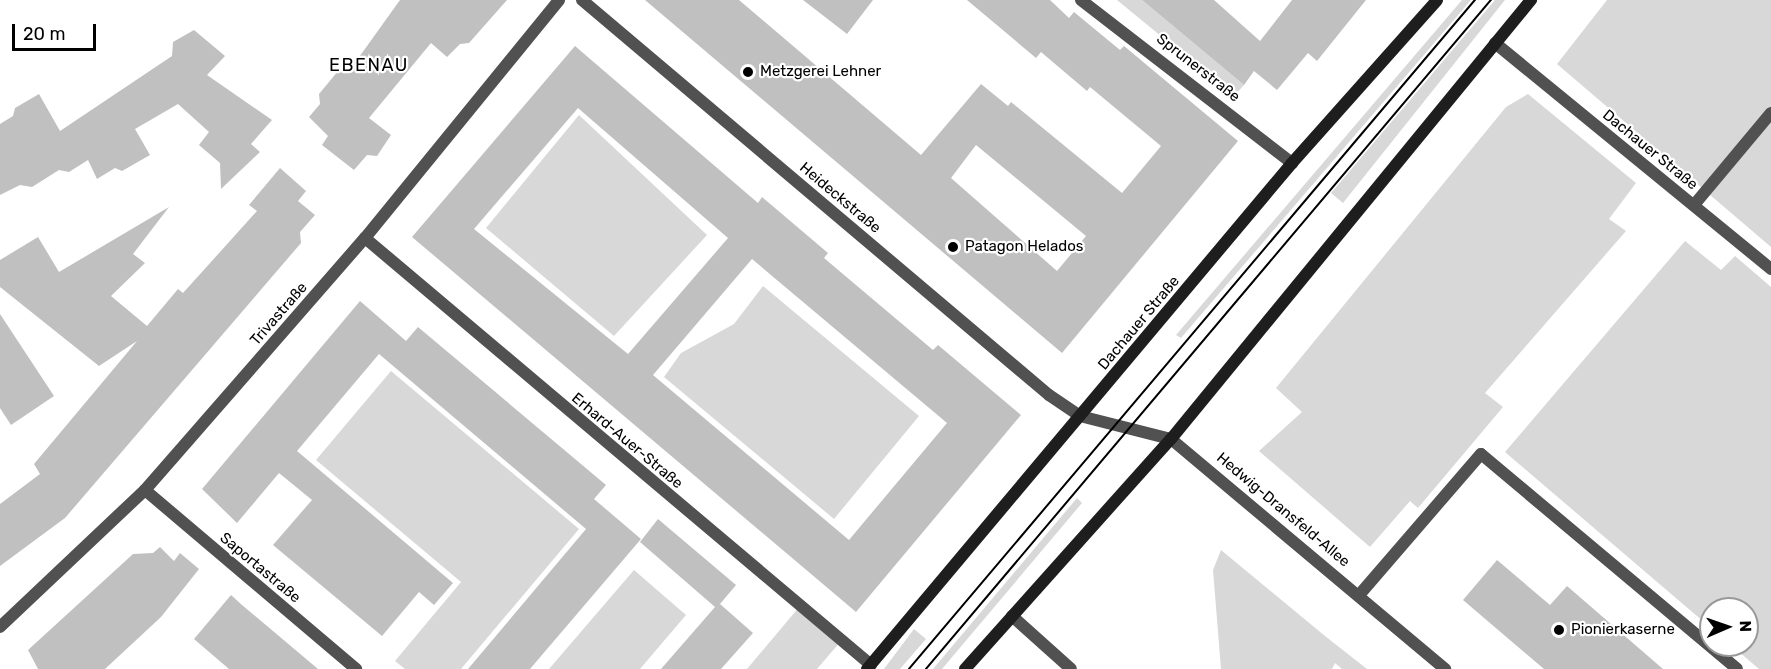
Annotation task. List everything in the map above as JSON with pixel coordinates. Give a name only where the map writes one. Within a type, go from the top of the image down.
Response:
[{"type":"main road","name":"Dachauer Straße","points":[[869,667],[1292,163],[1437,0]]},
{"type":"main road","points":[[965,669],[1171,439],[1531,0]]},
{"type":"street","name":"Trivastraße","points":[[0,627],[145,490],[365,238],[559,0]]},
{"type":"street","name":"Heideckstraße","points":[[582,0],[1080,416]]},
{"type":"street","name":"Sprunerstraße","points":[[1081,0],[1292,163]]},
{"type":"street","name":"Dachauer Straße","points":[[1495,43],[1694,205],[1771,113]]},
{"type":"street","points":[[1694,205],[1771,269]]},
{"type":"street","name":"Erhard-Auer-Straße","points":[[365,238],[869,667]]},
{"type":"street","name":"Hedwig-Dransfeld-Allee","points":[[1080,416],[1171,439],[1359,594],[1445,669]]},
{"type":"street","points":[[1359,594],[1481,454],[1737,669]]},
{"type":"street","name":"Saportastraße","points":[[145,490],[357,669]]},
{"type":"street","points":[[1012,616],[1071,669]]},
{"type":"shaded area","points":[[1117,0],[1142,0],[1244,85],[1234,96]]},
{"type":"shaded area","points":[[1462,0],[1471,0],[1181,338],[1176,335]]},
{"type":"shaded area","points":[[1495,0],[1505,0],[1343,203],[1331,193]]},
{"type":"shaded area","points":[[1607,0],[1771,0],[1771,247],[1557,64]]},
{"type":"shaded area","points":[[1528,94],[1636,183],[1609,219],[1626,231],[1485,393],[1503,407],[1418,508],[1410,501],[1370,547],[1259,451],[1302,412],[1276,388],[1506,107]]},
{"type":"shaded area","points":[[579,115],[707,235],[614,336],[486,228]]},
{"type":"shaded area","points":[[1685,241],[1721,270],[1735,256],[1771,287],[1771,669],[1759,669],[1745,657],[1759,657],[1759,597],[1699,597],[1699,618],[1505,452]]},
{"type":"shaded area","points":[[763,286],[919,416],[834,519],[664,377],[681,353],[734,324]]},
{"type":"shaded area","points":[[391,371],[579,529],[461,669],[405,669],[395,661],[461,582],[316,460]]},
{"type":"shaded area","points":[[1077,498],[1082,503],[942,669],[933,669]]},
{"type":"shaded area","points":[[1221,550],[1367,669],[1342,669],[1335,663],[1332,669],[1221,669],[1213,570]]},
{"type":"shaded area","points":[[634,570],[686,615],[640,669],[549,669]]},
{"type":"shaded area","points":[[800,606],[841,641],[817,669],[747,669]]},
{"type":"shaded area","points":[[914,629],[926,639],[900,669],[884,669]]},
{"type":"building","points":[[400,0],[507,0],[469,43],[460,44],[447,57],[431,43],[369,118],[391,135],[377,156],[367,155],[354,170],[322,145],[328,136],[309,117],[320,104],[319,94],[348,59],[357,60]]},
{"type":"building","points":[[645,0],[739,0],[921,155],[981,84],[1008,106],[1011,102],[1122,193],[1161,146],[1090,87],[1087,91],[1041,52],[1036,58],[967,0],[1050,0],[1069,18],[1074,12],[1120,50],[1124,46],[1238,141],[1062,353]],"holes":[[[976,145],[1086,236],[1057,271],[951,178]]]},
{"type":"building","points":[[803,0],[873,0],[847,34]]},
{"type":"building","points":[[1142,0],[1214,0],[1260,41],[1292,0],[1366,0],[1317,61],[1308,53],[1277,90],[1254,71],[1244,85]]},
{"type":"building","points":[[194,30],[225,56],[207,75],[272,120],[251,144],[260,152],[221,189],[220,163],[199,145],[209,132],[178,104],[135,129],[150,155],[122,171],[115,168],[97,179],[88,160],[69,172],[59,170],[32,187],[20,185],[0,195],[0,124],[13,116],[15,108],[39,94],[60,131],[172,56],[173,42]]},
{"type":"building","points":[[575,46],[758,203],[762,197],[828,253],[824,258],[933,350],[938,345],[1021,415],[856,612],[412,237]],"holes":[[[578,108],[728,238],[628,354],[474,229]],[[752,259],[947,423],[849,540],[653,375]]]},
{"type":"building","points":[[280,168],[306,191],[298,201],[315,215],[300,232],[301,243],[65,518],[0,566],[0,504],[40,474],[34,464],[137,341],[99,366],[0,287],[0,260],[38,237],[59,272],[169,207],[133,254],[145,263],[111,296],[147,326],[178,289],[183,293],[257,211],[249,205]]},
{"type":"building","points":[[360,301],[406,341],[418,327],[606,485],[594,499],[641,539],[530,669],[468,669],[586,529],[379,354],[297,451],[453,583],[434,605],[419,592],[382,636],[273,545],[312,500],[279,473],[237,523],[202,489]]},
{"type":"building","points":[[0,314],[54,396],[11,425],[0,408]]},
{"type":"building","points":[[658,519],[736,585],[720,604],[753,633],[721,669],[661,669],[715,607],[640,542]]},
{"type":"building","points":[[160,547],[174,561],[180,553],[199,569],[161,617],[105,669],[38,669],[28,650],[133,554],[153,553]]},
{"type":"building","name":"Pionierkaserne","points":[[1497,560],[1550,605],[1567,586],[1663,669],[1544,669],[1463,600]]},
{"type":"building","points":[[231,595],[318,669],[229,669],[194,639]]},
{"type":"tram line","points":[[909,669],[1475,0]]},
{"type":"tram line","points":[[926,669],[1491,0]]},
{"type":"place","name":"Metzgerei Lehner","points":[[748,72]]},
{"type":"place","name":"Patagon Helados","points":[[953,247]]},
{"type":"place","name":"Pionierkaserne","points":[[1559,630]]},
{"type":"district","name":"EBENAU","points":[[369,65]]}]
